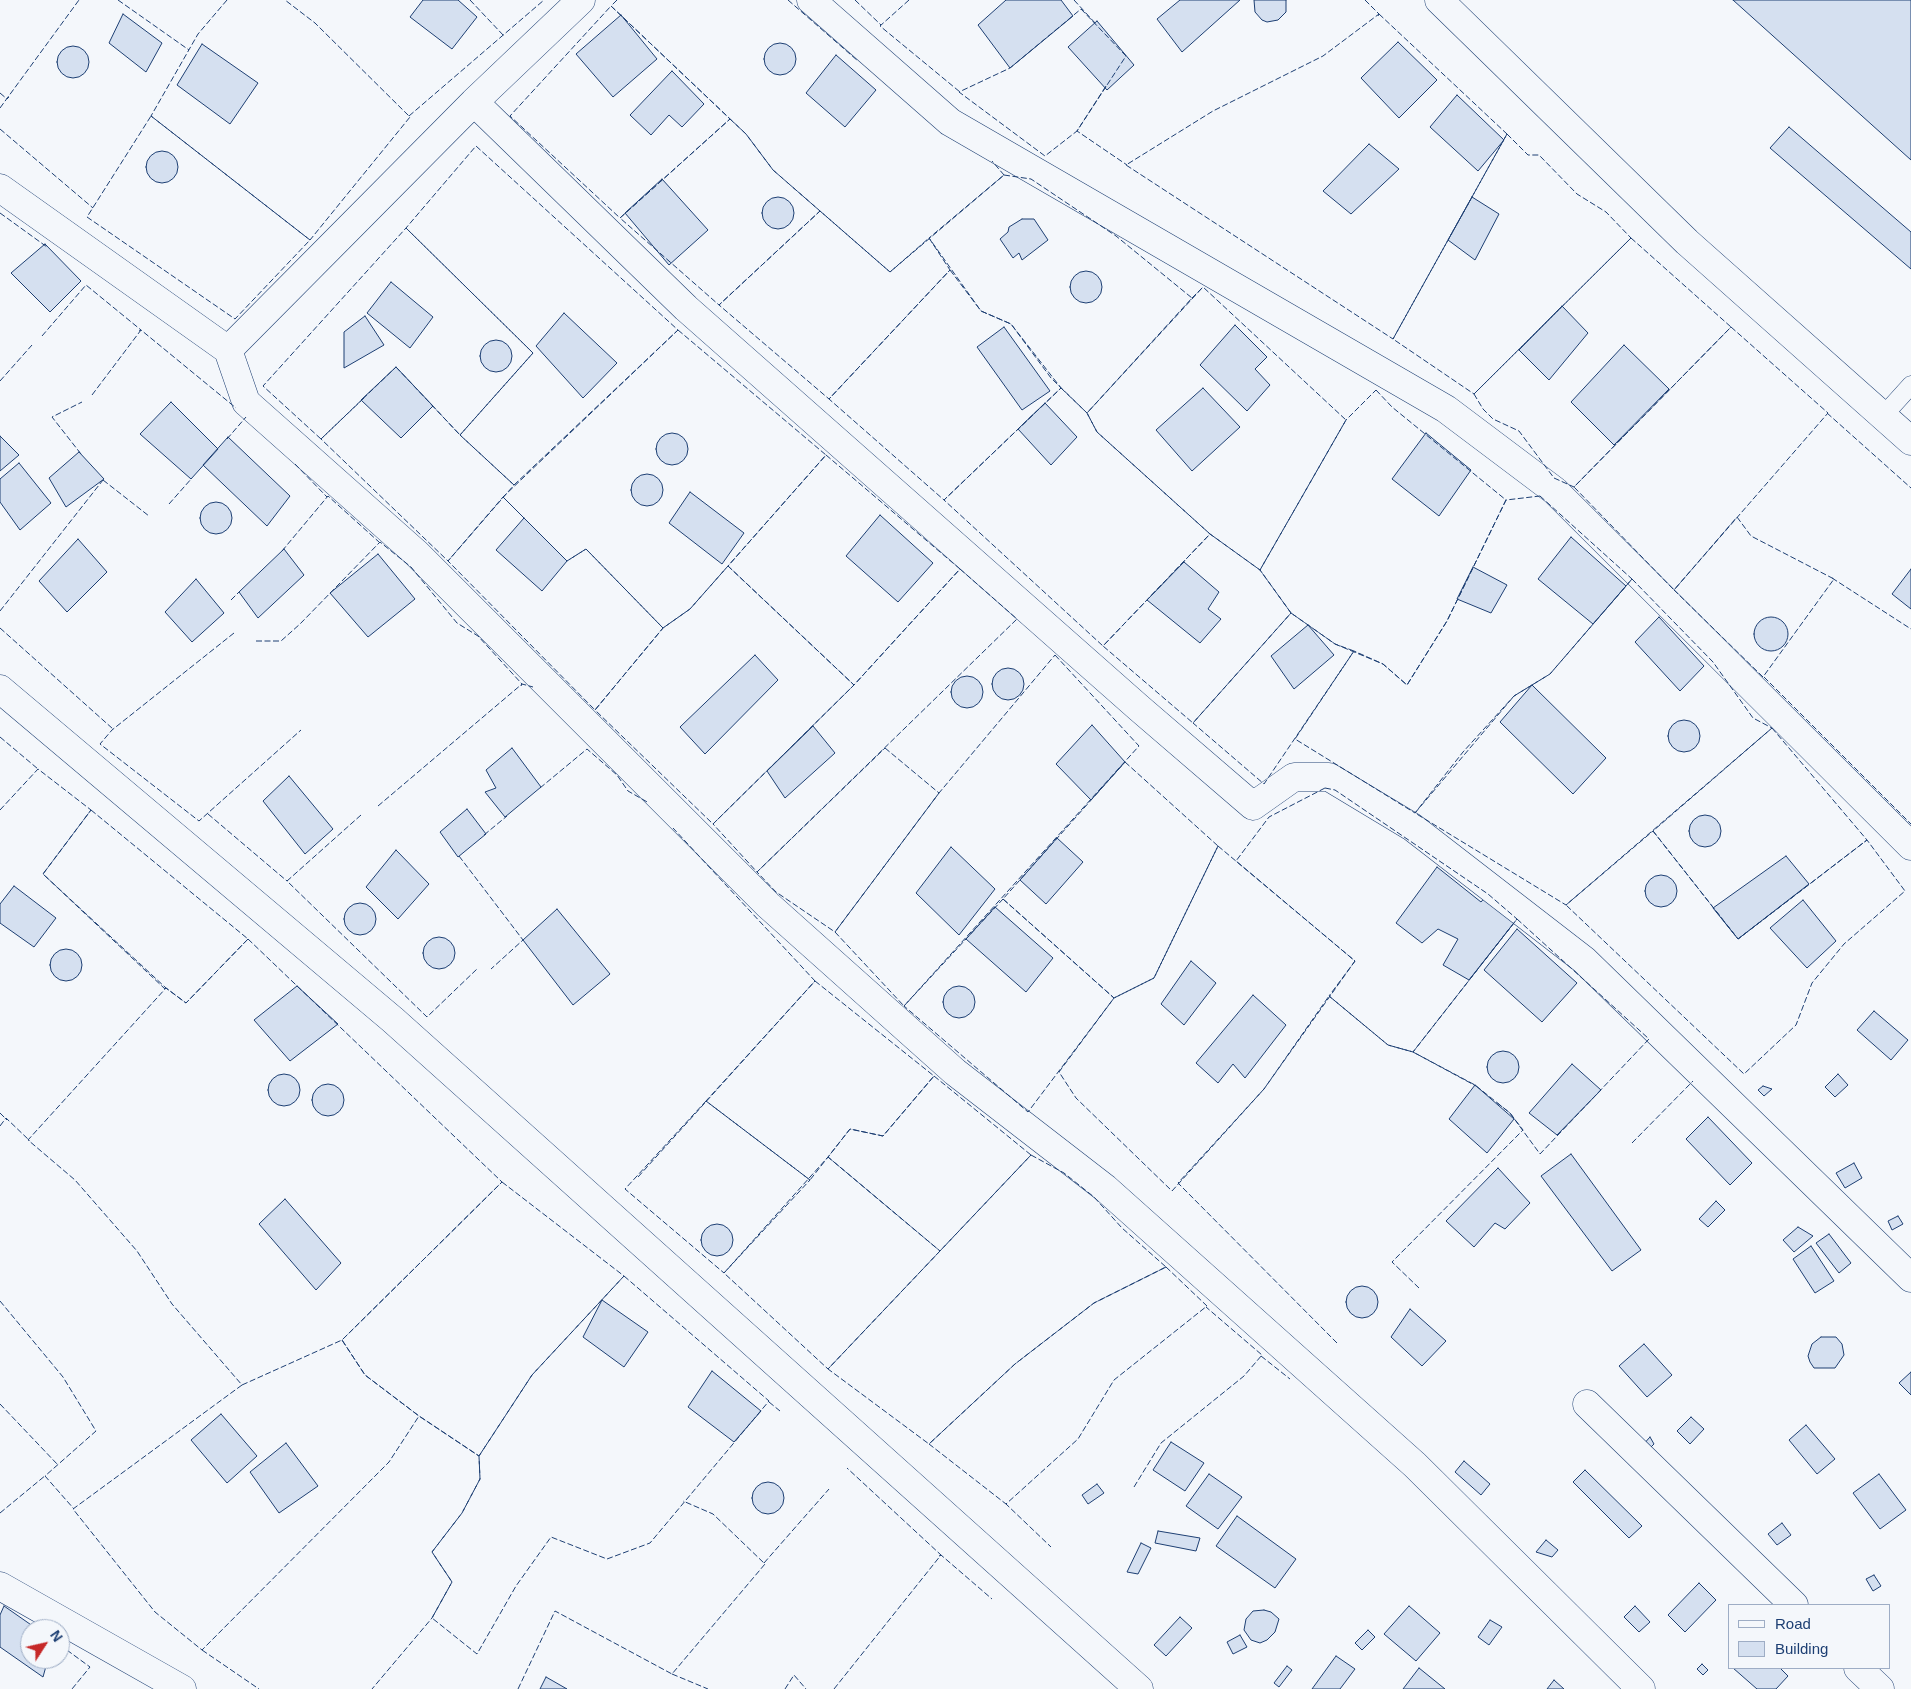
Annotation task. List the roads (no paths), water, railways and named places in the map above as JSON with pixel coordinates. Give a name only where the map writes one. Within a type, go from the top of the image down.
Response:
[{"type":"street","points":[[228,350],[474,102],[581,0]]},
{"type":"street","points":[[811,0],[950,122],[1446,409],[1555,491],[1911,846]]},
{"type":"street","points":[[1439,0],[1688,242],[1911,441]]},
{"type":"street","points":[[474,102],[686,308],[1139,708],[1253,806],[1294,777],[1329,777],[1412,827],[1584,960],[1911,1278]]},
{"type":"street","points":[[0,188],[228,350],[246,402],[416,553],[768,905],[955,1072],[1105,1188],[1415,1465],[1641,1689]]},
{"type":"street","points":[[0,688],[393,1020],[1139,1689]]},
{"type":"street","points":[[1587,1404],[1793,1604]]},
{"type":"street","points":[[0,1586],[182,1689]]},
{"type":"street","points":[[1859,1669],[1880,1689]]},
{"type":"lane","points":[[1883,416],[1911,385]]}]
